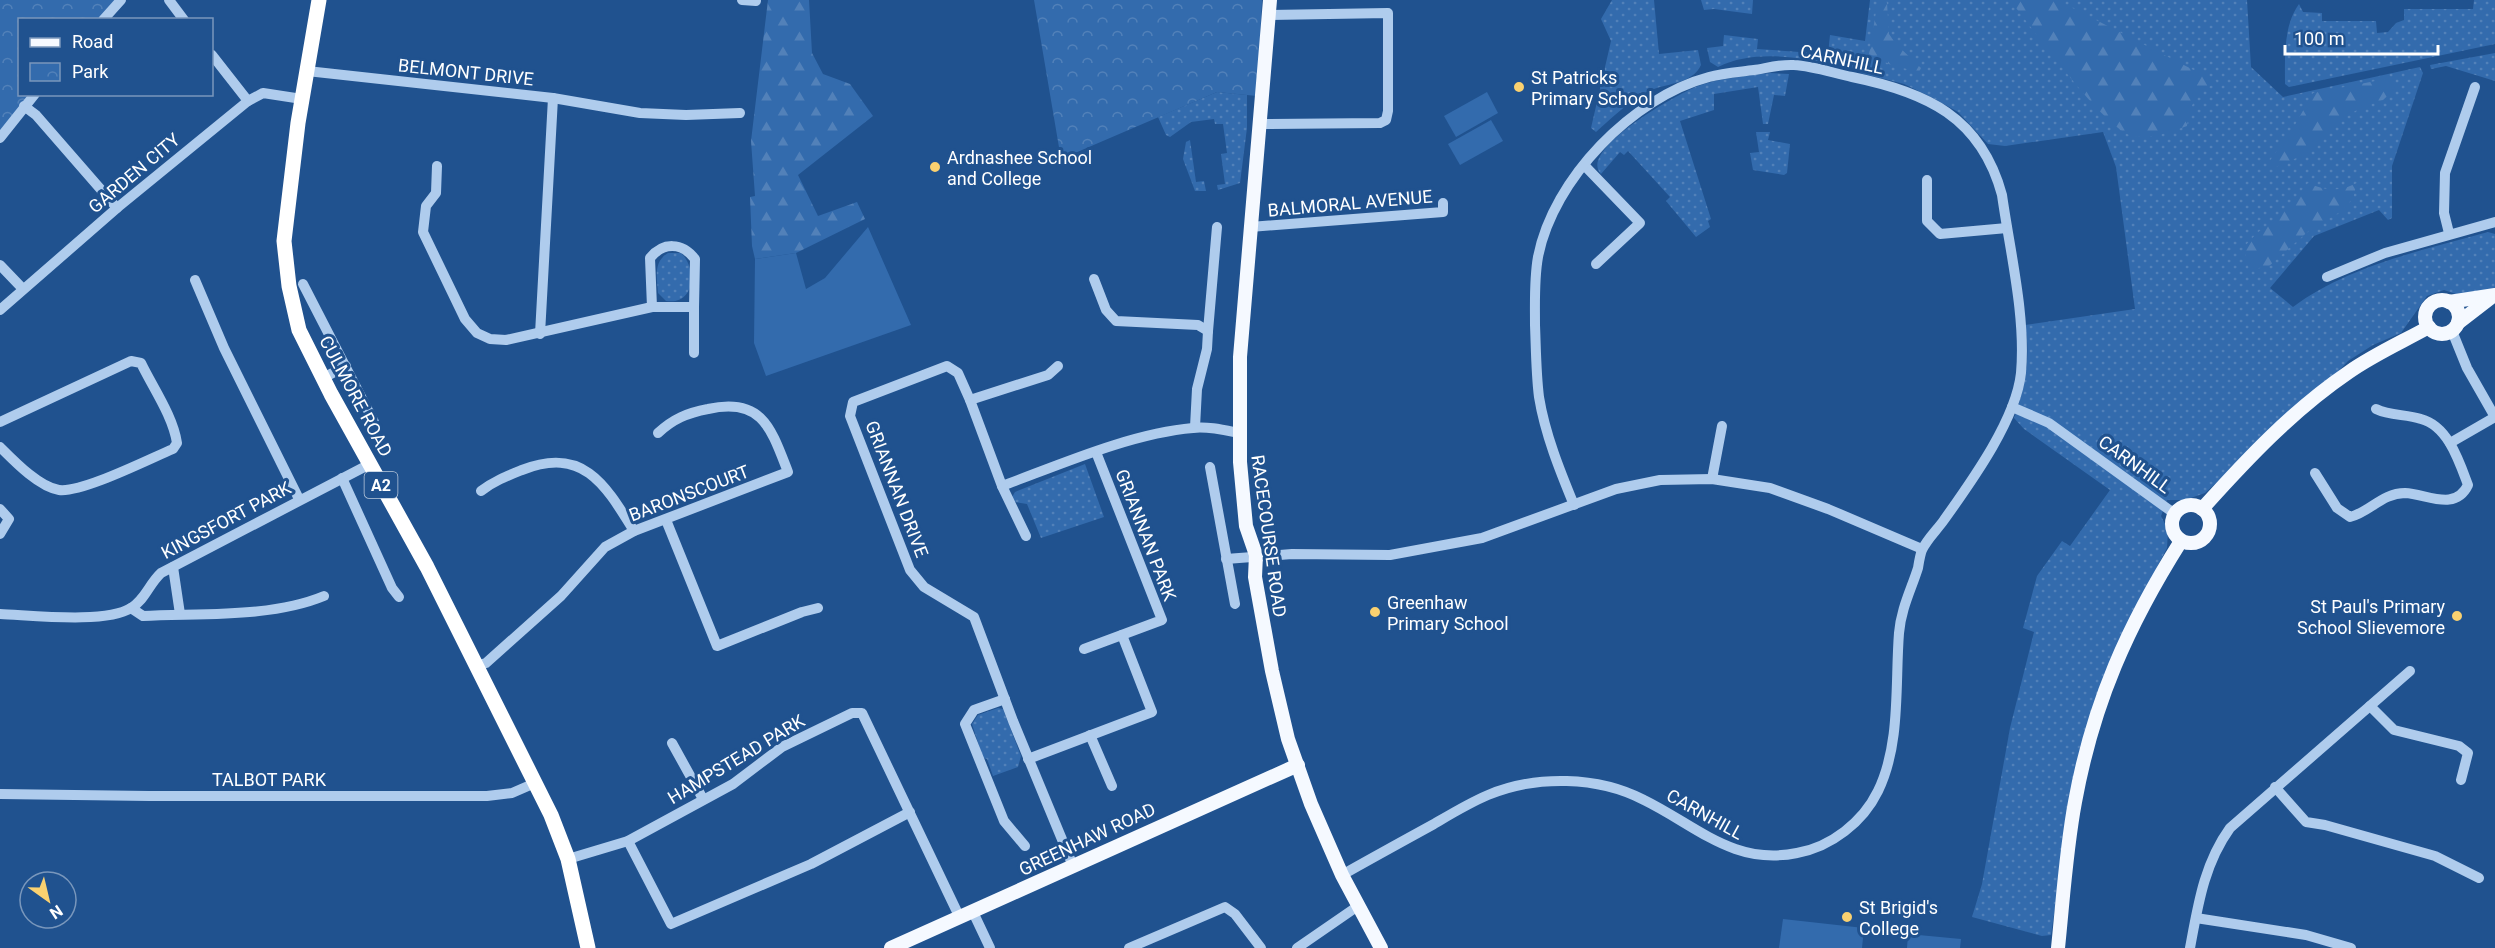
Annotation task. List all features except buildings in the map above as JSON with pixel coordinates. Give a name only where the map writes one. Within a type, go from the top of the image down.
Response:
[{"type":"highway","name":"CULMORE ROAD","points":[[319,0],[302,99],[284,241],[285,260],[299,330],[322,378],[427,567],[535,783],[568,859],[588,948]]},
{"type":"main road","name":"RACECOURSE ROAD","points":[[1270,0],[1240,357],[1239,433],[1246,526],[1256,555],[1255,577],[1272,671],[1288,739],[1311,804],[1342,875],[1381,948]]},
{"type":"main road","points":[[2428,327],[2426,317],[2430,307],[2439,301],[2449,302],[2495,295]]},
{"type":"main road","points":[[2428,327],[2442,334],[2455,327],[2495,295]]},
{"type":"main road","points":[[2449,302],[2457,310],[2455,327]]},
{"type":"main road","points":[[2202,509],[2261,444],[2309,401],[2351,370],[2428,327]]},
{"type":"main road","points":[[2185,506],[2196,506],[2202,509],[2209,518],[2209,531],[2197,543],[2181,541],[2173,531],[2175,514],[2185,506]]},
{"type":"main road","points":[[2058,948],[2075,803],[2092,731],[2123,643],[2181,541]]},
{"type":"main road","name":"GREENHAW ROAD","points":[[891,948],[1298,765]]},
{"type":"street","points":[[106,18],[121,0]]},
{"type":"street","points":[[169,0],[182,18]]},
{"type":"street","points":[[742,0],[756,2]]},
{"type":"street","points":[[1258,124],[1380,123],[1386,120],[1388,111],[1388,14],[1268,15]]},
{"type":"street","points":[[213,56],[248,100]]},
{"type":"street","name":"CARNHILL","points":[[1342,875],[1487,795],[1522,785],[1555,781],[1595,784],[1625,792],[1643,799],[1738,852],[1752,856],[1800,853],[1828,842],[1850,827],[1865,811],[1885,775],[1893,733],[1899,629],[1903,607],[1922,549],[1944,521],[1988,454],[2012,407],[2021,375],[2021,335],[2007,228],[1999,184],[1979,141],[1948,112],[1905,90],[1794,64],[1709,76],[1669,93],[1621,125],[1584,165],[1554,212],[1539,255],[1535,291],[1536,370],[1540,399],[1554,454],[1574,505]]},
{"type":"street","name":"BELMONT DRIVE","points":[[308,71],[553,98],[620,110],[686,115],[740,113]]},
{"type":"street","points":[[2449,233],[2444,213],[2445,173],[2475,87]]},
{"type":"street","name":"GARDEN CITY","points":[[0,310],[117,208],[248,100],[263,93],[302,99]]},
{"type":"street","points":[[0,138],[33,96]]},
{"type":"street","points":[[540,334],[553,98]]},
{"type":"street","points":[[24,106],[36,115],[117,208]]},
{"type":"street","points":[[1584,165],[1640,223],[1596,264]]},
{"type":"street","points":[[437,166],[436,193],[426,206],[423,232],[465,320],[477,333],[490,339],[506,340],[652,307],[694,307]]},
{"type":"street","points":[[1927,180],[1927,221],[1940,234],[2007,228]]},
{"type":"street","name":"BALMORAL AVENUE","points":[[1250,227],[1443,212],[1443,203]]},
{"type":"street","points":[[2327,277],[2385,253],[2449,233],[2495,222]]},
{"type":"street","points":[[1195,427],[1197,389],[1208,349],[1217,227]]},
{"type":"street","points":[[652,307],[650,258],[658,249],[672,246],[682,247],[695,259],[694,353]]},
{"type":"street","points":[[0,265],[23,289]]},
{"type":"street","points":[[1094,279],[1106,310],[1116,321],[1198,325],[1208,331]]},
{"type":"street","points":[[195,280],[224,348],[299,499]]},
{"type":"street","points":[[303,284],[374,422]]},
{"type":"street","points":[[2450,443],[2495,417],[2467,368],[2455,327]]},
{"type":"street","points":[[0,422],[131,361],[137,361],[141,363],[161,403],[176,435],[177,443],[173,449],[118,474],[78,487],[59,490],[39,481],[0,447]]},
{"type":"street","points":[[322,378],[346,366]]},
{"type":"street","name":"GRIANNAN DRIVE","points":[[1026,536],[1002,486],[958,373],[947,366],[853,402],[850,416],[910,570],[924,587],[974,617],[1072,866]]},
{"type":"street","points":[[970,400],[1047,375],[1058,366]]},
{"type":"street","name":"BARONSCOURT","points":[[476,666],[486,663],[553,604],[605,547],[634,531],[788,472],[769,427],[758,415],[743,407],[727,405],[695,412],[672,420],[658,433]]},
{"type":"street","name":"CARNHILL","points":[[2012,407],[2049,423],[2175,514]]},
{"type":"street","points":[[2315,473],[2337,508],[2350,517],[2358,515],[2390,495],[2415,494],[2445,500],[2465,492],[2468,485],[2450,443],[2435,425],[2423,419],[2385,414],[2376,409]]},
{"type":"street","points":[[1712,479],[1722,426]]},
{"type":"street","points":[[1002,486],[1096,452],[1164,432],[1195,427],[1239,433]]},
{"type":"street","name":"GRIANNAN PARK","points":[[1084,649],[1162,620],[1096,452]]},
{"type":"street","points":[[481,491],[496,480],[542,462],[562,461],[580,467],[604,485],[634,531]]},
{"type":"street","name":"KINGSFORT PARK","points":[[131,608],[141,601],[153,580],[161,573],[370,464]]},
{"type":"street","points":[[1210,467],[1235,604]]},
{"type":"street","points":[[342,478],[392,588],[399,597]]},
{"type":"street","points":[[1226,559],[1256,555],[1390,555],[1482,538],[1616,489],[1660,480],[1712,479],[1770,488],[1828,509],[1922,549]]},
{"type":"street","points":[[0,509],[9,519],[0,534]]},
{"type":"street","points":[[666,520],[717,646],[802,612],[818,608]]},
{"type":"street","points":[[174,567],[180,614]]},
{"type":"street","points":[[0,614],[111,615],[131,608],[143,616],[180,614],[278,608],[307,603],[324,596]]},
{"type":"street","points":[[1028,759],[1152,712],[1122,635]]},
{"type":"street","points":[[2190,948],[2206,872],[2223,837],[2230,828],[2410,672]]},
{"type":"street","points":[[1005,699],[974,710],[965,724],[1004,821],[1025,846]]},
{"type":"street","points":[[2370,706],[2394,730],[2459,746],[2468,753],[2460,780]]},
{"type":"street","name":"HAMPSTEAD PARK","points":[[568,859],[628,841],[733,784],[782,747],[852,713],[862,713],[910,812],[967,915],[990,948]]},
{"type":"street","points":[[1090,735],[1112,786]]},
{"type":"street","points":[[672,743],[703,799]]},
{"type":"street","name":"TALBOT PARK","points":[[0,794],[488,796],[512,793],[535,783]]},
{"type":"street","points":[[2275,787],[2306,822],[2325,825],[2435,856],[2480,878]]},
{"type":"street","points":[[628,841],[671,924],[811,864],[910,812]]},
{"type":"street","points":[[1297,948],[1358,906]]},
{"type":"street","points":[[1129,948],[1225,907],[1235,914],[1261,948]]},
{"type":"street","points":[[2196,918],[2306,935],[2351,948]]},
{"type":"green space","points":[[0,0],[115,0],[99,18],[18,18],[18,96],[30,96],[0,131]]},
{"type":"green space","points":[[768,0],[809,0],[812,53],[823,74],[850,84],[873,116],[798,175],[818,216],[857,202],[865,219],[796,253],[755,259],[752,246],[750,197],[755,196],[751,141]]},
{"type":"green space","points":[[1034,0],[1262,0],[1257,96],[1217,92],[1061,159]]},
{"type":"green space","points":[[1612,0],[1654,0],[1659,54],[1698,50],[1701,65],[1688,78],[1641,95],[1596,132],[1591,128],[1611,41],[1601,19]]},
{"type":"green space","points":[[1701,0],[1753,0],[1752,14],[1714,9],[1704,10]]},
{"type":"green space","points":[[1870,0],[2247,0],[2251,67],[2283,97],[2420,67],[2423,73],[2392,166],[2392,218],[2388,220],[2379,210],[2314,236],[2270,288],[2293,307],[2315,293],[2362,270],[2412,253],[2488,232],[2495,234],[2495,290],[2456,294],[2444,290],[2427,296],[2401,333],[2373,345],[2348,361],[2205,493],[2185,500],[2167,500],[2161,516],[2168,530],[2167,548],[2133,613],[2071,795],[2051,935],[2042,936],[1972,917],[1982,884],[2010,728],[2034,632],[2023,628],[2037,576],[2062,541],[2070,546],[2110,490],[2024,429],[2014,418],[2026,372],[2025,325],[2135,309],[2116,167],[2103,132],[2005,146],[1988,144],[1958,112],[1904,84],[1861,73],[1859,69],[1807,59],[1770,56],[1752,57],[1718,67],[1710,62],[1707,48],[1723,46],[1724,35],[1758,39],[1757,49],[1828,54],[1830,35],[1865,41]]},
{"type":"green space","points":[[1878,0],[1886,0],[1887,3],[1889,34],[1921,68],[1919,72],[1891,65],[1869,54]]},
{"type":"green space","points":[[2014,0],[2057,0],[2217,82],[2195,100],[2187,126],[2154,136],[2133,136],[2121,130],[2089,100],[2016,8]]},
{"type":"green space","points":[[2474,0],[2495,0],[2495,44],[2289,87],[2285,84],[2288,32],[2299,4],[2303,12],[2322,13],[2322,21],[2376,21],[2377,33],[2388,32],[2396,23],[2404,20],[2404,9],[2473,9]]},
{"type":"green space","points":[[2495,53],[2495,81],[2446,66],[2431,69],[2430,65]]},
{"type":"green space","points":[[1770,73],[1789,74],[1785,96],[1774,95],[1768,124],[1763,124],[1758,87],[1714,94],[1714,110],[1680,121],[1711,219],[1708,221],[1710,227],[1696,237],[1666,201],[1670,197],[1628,151],[1624,155],[1620,152],[1601,174],[1597,164],[1603,151],[1616,137],[1671,99],[1707,83]]},
{"type":"green space","points":[[2391,78],[2395,89],[2383,100],[2360,108],[2335,124],[2301,156],[2271,169],[2268,163],[2291,132],[2313,93]]},
{"type":"green space","points":[[1217,92],[1247,95],[1247,128],[1240,183],[1218,190],[1217,185],[1225,184],[1221,154],[1227,153],[1223,124],[1215,124],[1214,119],[1191,122],[1170,137],[1166,135],[1158,117]]},
{"type":"green space","points":[[1487,92],[1498,113],[1456,137],[1444,116]]},
{"type":"green space","points":[[1491,120],[1503,141],[1460,165],[1448,144]]},
{"type":"green space","points":[[1756,132],[1770,132],[1768,140],[1790,144],[1787,173],[1784,175],[1753,170],[1750,153],[1759,152]]},
{"type":"green space","points":[[1190,140],[1196,182],[1204,181],[1206,191],[1195,191],[1183,159],[1186,142]]},
{"type":"green space","points":[[2308,183],[2321,188],[2333,189],[2357,183],[2353,198],[2342,211],[2312,228],[2268,267],[2249,269],[2244,247],[2257,233],[2280,216]]},
{"type":"green space","points":[[868,227],[911,325],[766,376],[754,343],[755,259],[796,253],[806,289],[825,278]]},
{"type":"green space","points":[[668,253],[681,253],[686,259],[691,275],[688,291],[684,297],[676,301],[666,301],[658,293],[658,265]]},
{"type":"green space","points":[[1085,464],[1104,517],[1041,538],[1027,504],[1014,502],[1012,497],[1015,492]]},
{"type":"green space","points":[[998,708],[1003,709],[1021,756],[1018,767],[993,776],[987,759],[983,758],[972,724],[978,715]]},
{"type":"green space","points":[[1783,919],[1864,928],[1862,948],[1779,948]]},
{"type":"green space","points":[[1908,934],[1961,939],[1960,948],[1907,948]]},
{"type":"place","name":"St Patricks Primary School","points":[[1519,87]]},
{"type":"place","name":"Ardnashee School and College","points":[[935,167]]},
{"type":"place","name":"Greenhaw Primary School","points":[[1375,612]]},
{"type":"place","name":"St Paul's Primary School Slievemore","points":[[2457,616]]},
{"type":"place","name":"St Brigid's College","points":[[1847,917]]}]
